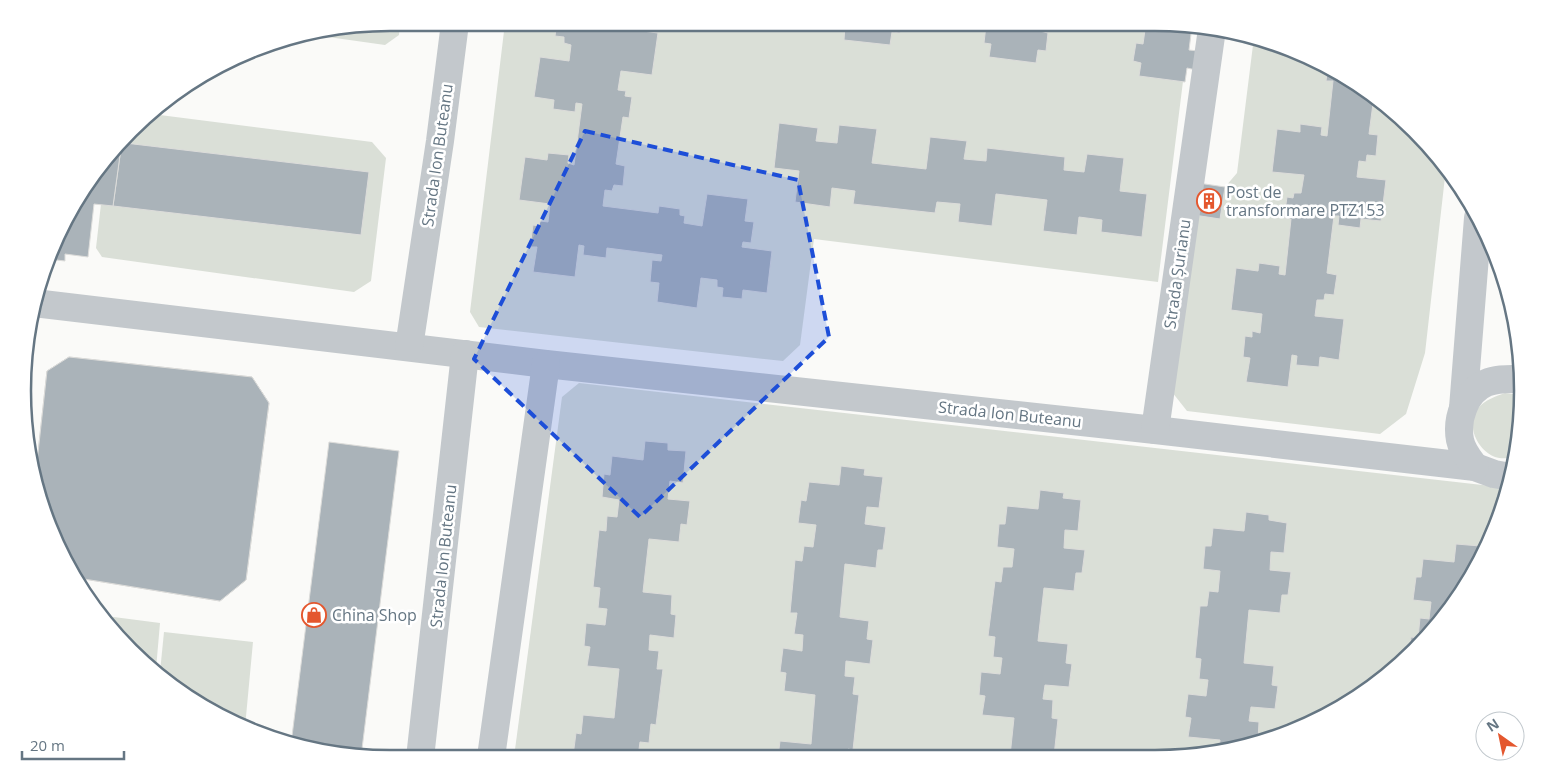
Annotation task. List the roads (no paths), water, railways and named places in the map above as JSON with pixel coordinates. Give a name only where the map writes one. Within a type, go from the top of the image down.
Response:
[{"type":"street","name":"Strada Ion Buteanu","points":[[409,347],[440,141],[454,31]]},
{"type":"street","name":"Strada Șurianu","points":[[1155,430],[1211,36]]},
{"type":"street","points":[[1475,467],[1466,454],[1460,440],[1459,424],[1462,408],[1477,232]]},
{"type":"street","name":"Strada Ion Buteanu","points":[[42,304],[546,364],[1155,430],[1475,467],[1504,476]]},
{"type":"street","name":"Strada Ion Buteanu","points":[[421,750],[465,354]]},
{"type":"street","points":[[492,750],[546,364]]},
{"type":"street","points":[[1462,408],[1472,391],[1486,383],[1503,379],[1514,379]]},
{"type":"place","name":"Post de transformare PTZ153","points":[[1209,201]]},
{"type":"place","name":"China Shop","points":[[314,615]]}]
